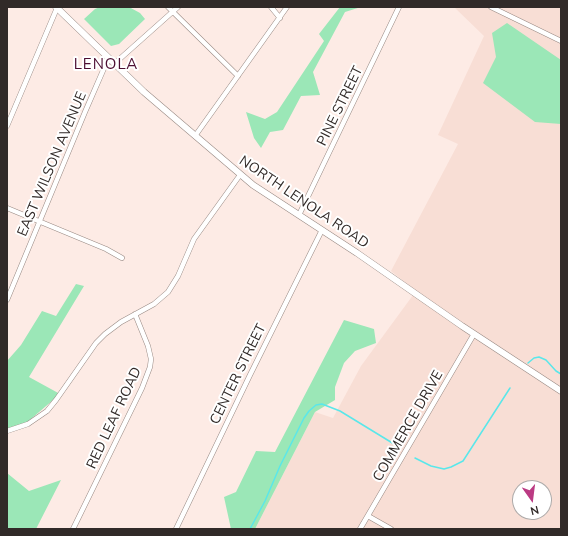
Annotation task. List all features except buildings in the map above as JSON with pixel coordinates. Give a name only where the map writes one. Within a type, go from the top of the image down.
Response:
[{"type":"main road","name":"NORTH LENOLA ROAD","points":[[56,8],[144,92],[240,175],[267,195],[365,258],[474,334],[561,391]]},
{"type":"street","points":[[168,7],[238,76]]},
{"type":"street","points":[[111,62],[178,7]]},
{"type":"street","points":[[271,7],[280,18]]},
{"type":"street","points":[[195,136],[287,7]]},
{"type":"street","name":"PINE STREET","points":[[298,215],[399,7]]},
{"type":"street","points":[[491,7],[561,40]]},
{"type":"street","points":[[7,126],[56,8]]},
{"type":"street","name":"EAST WILSON AVENUE","points":[[7,300],[105,66],[111,62]]},
{"type":"street","points":[[7,431],[28,424],[47,411],[101,338],[115,325],[159,300],[171,287],[194,239],[240,175]]},
{"type":"street","points":[[7,208],[106,249],[122,258]]},
{"type":"street","name":"CENTER STREET","points":[[176,529],[322,230]]},
{"type":"street","name":"RED LEAF ROAD","points":[[73,529],[142,388],[150,366],[151,359],[148,346],[135,314]]},
{"type":"street","name":"COMMERCE DRIVE","points":[[360,529],[474,334]]},
{"type":"street","points":[[368,516],[391,529]]},
{"type":"shaded area","points":[[454,7],[561,7],[561,529],[255,529],[315,412],[333,418],[361,366],[416,291],[391,271],[458,144],[438,135],[484,36]]},
{"type":"green space","points":[[100,7],[129,7],[140,13],[145,19],[119,44],[111,46],[84,19],[95,9]]},
{"type":"green space","points":[[340,7],[361,7],[345,12],[313,72],[320,95],[301,96],[283,130],[270,132],[261,148],[254,138],[246,112],[265,119],[277,112],[324,41],[319,34]]},
{"type":"green space","points":[[507,23],[561,60],[561,124],[535,122],[483,83],[496,57],[492,33]]},
{"type":"green space","points":[[76,284],[84,286],[29,377],[60,394],[24,425],[7,429],[7,361],[21,345],[42,311],[56,316]]},
{"type":"green space","points":[[344,320],[374,329],[376,343],[355,351],[344,363],[335,387],[335,400],[315,412],[255,529],[231,529],[224,497],[236,492],[256,451],[275,452]]},
{"type":"green space","points":[[7,473],[29,491],[61,480],[36,529],[7,529]]},
{"type":"waterway","points":[[528,363],[534,358],[539,357],[546,360],[556,371],[561,374]]},
{"type":"waterway","points":[[415,458],[431,466],[444,469],[463,461],[510,388]]},
{"type":"waterway","points":[[250,529],[265,501],[280,466],[304,418],[316,405],[322,404],[340,411],[394,444]]},
{"type":"district","name":"LENOLA","points":[[106,64]]}]
